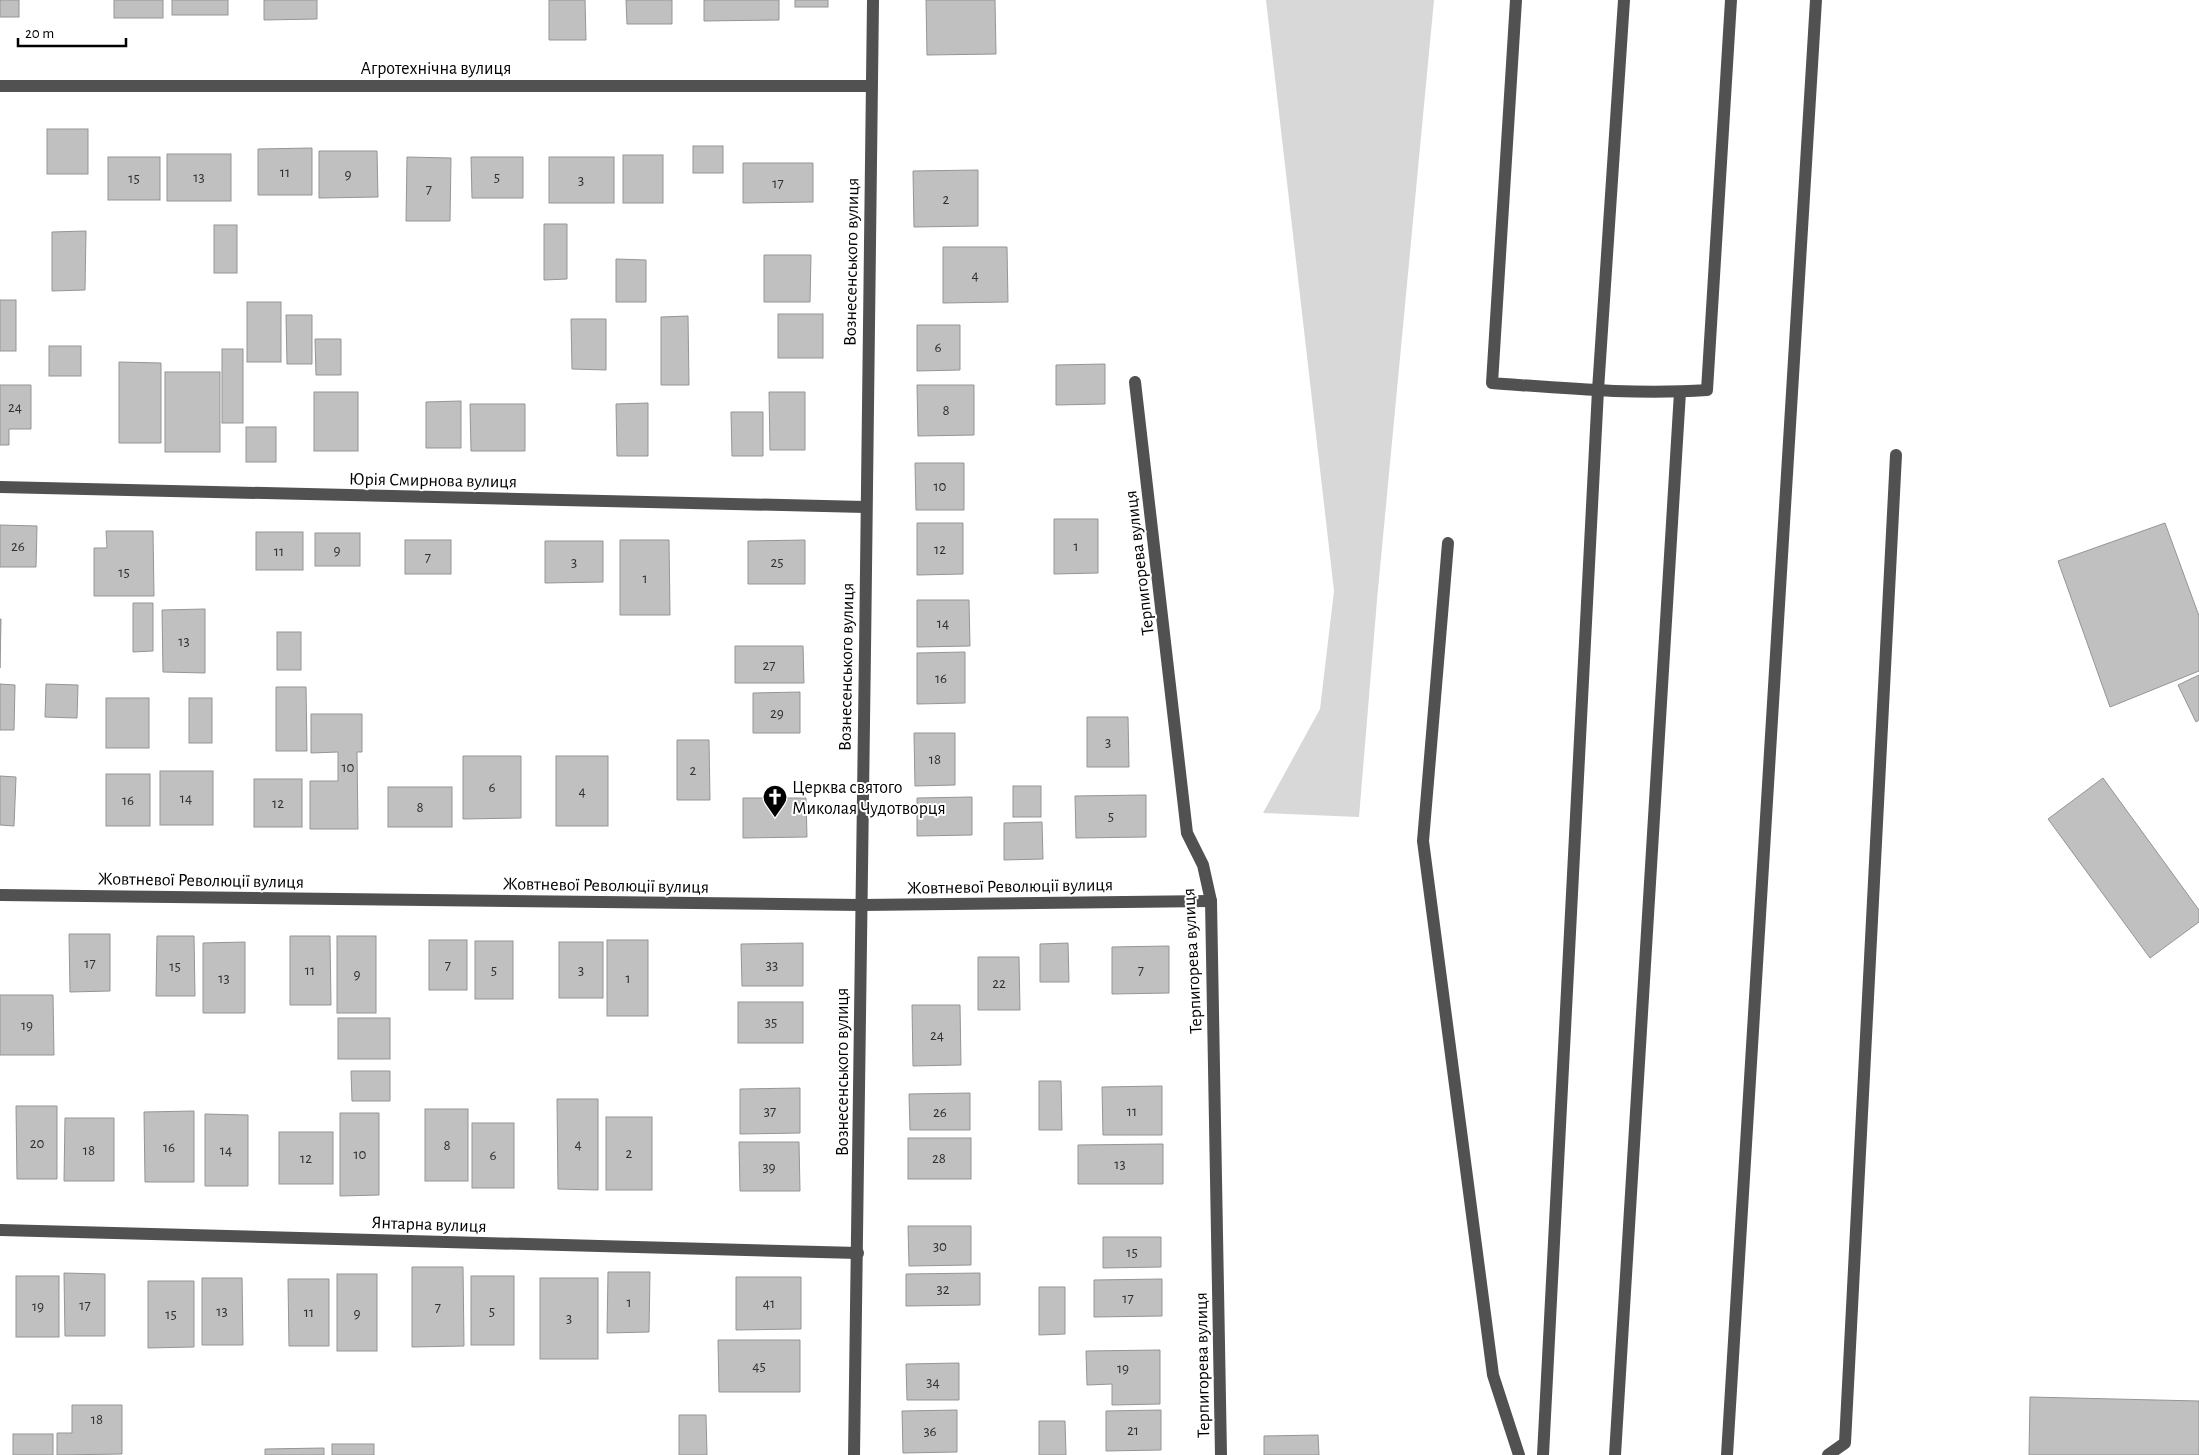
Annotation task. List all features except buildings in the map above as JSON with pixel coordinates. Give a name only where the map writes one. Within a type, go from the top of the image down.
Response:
[{"type":"street","name":"Вознесенського вулиця","points":[[854,1455],[858,1253],[872,0]]},
{"type":"street","points":[[1516,0],[1492,383],[1598,390],[1680,392],[1707,390],[1731,0]]},
{"type":"street","points":[[1543,1455],[1598,390],[1624,0]]},
{"type":"street","points":[[1727,1455],[1816,0]]},
{"type":"street","name":"Агротехнічна вулиця","points":[[0,86],[871,86]]},
{"type":"street","name":"Терпигорева вулиця","points":[[1136,382],[1187,833],[1203,865],[1211,901],[1221,1455]]},
{"type":"street","points":[[1615,1455],[1680,392]]},
{"type":"street","points":[[1828,1455],[1845,1443],[1896,455]]},
{"type":"street","name":"Юрія Смирнова вулиця","points":[[0,487],[865,507]]},
{"type":"street","points":[[1448,543],[1423,841],[1493,1375],[1519,1455]]},
{"type":"street","name":"Жовтневої Революції вулиця","points":[[0,895],[861,905],[1211,901]]},
{"type":"street","name":"Янтарна вулиця","points":[[0,1230],[858,1253]]},
{"type":"shaded area","points":[[1266,0],[1434,0],[1377,600],[1359,817],[1263,813],[1320,709],[1334,591]]},
{"type":"place","name":"Церква святого Миколая Чудотворця","points":[[775,818]]}]
